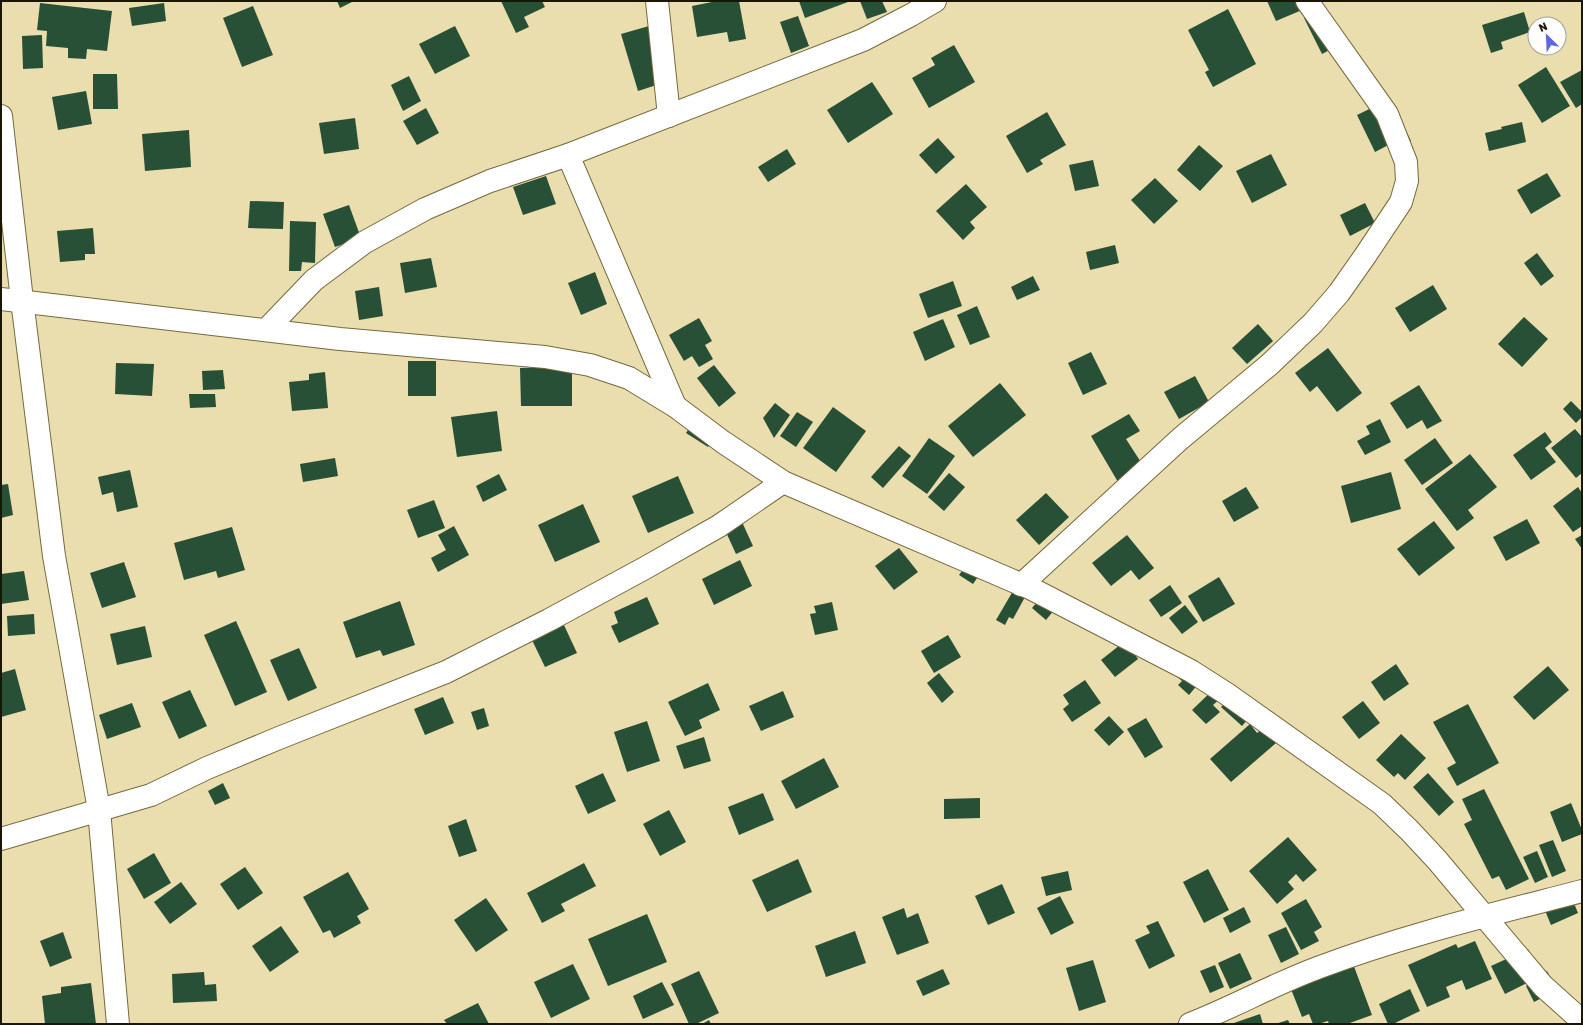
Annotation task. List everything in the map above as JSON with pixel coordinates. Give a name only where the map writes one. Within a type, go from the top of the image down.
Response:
[{"type":"street","points":[[658,1],[668,116]]},
{"type":"street","points":[[266,330],[314,280],[365,242],[425,209],[490,181],[568,155],[863,40],[935,1]]},
{"type":"street","points":[[1021,584],[1180,439],[1269,365],[1314,323],[1352,274],[1401,202],[1407,181],[1406,162],[1387,114],[1307,1]]},
{"type":"street","points":[[1,116],[12,300],[54,556],[99,810],[118,1024]]},
{"type":"street","points":[[568,155],[675,406]]},
{"type":"street","points":[[12,300],[340,339],[545,357],[590,365],[629,378],[675,406],[723,442],[783,482],[1021,584],[1191,670],[1302,746],[1382,804],[1437,860],[1543,986],[1582,1021]]},
{"type":"street","points":[[1,839],[151,795],[207,768],[446,672],[549,620],[645,568],[719,526],[783,482]]},
{"type":"street","points":[[1190,1024],[1318,967],[1380,946],[1582,891]]},
{"type":"building","points":[[337,1],[354,1],[340,8]]},
{"type":"building","points":[[501,1],[542,1],[545,7],[524,17],[529,27],[516,33]]},
{"type":"building","points":[[717,1],[739,1],[746,39],[729,42],[727,32],[697,37],[692,6]]},
{"type":"building","points":[[799,1],[847,1],[848,2],[805,18]]},
{"type":"building","points":[[860,1],[882,1],[887,12],[867,19]]},
{"type":"building","points":[[1267,1],[1298,1],[1302,10],[1276,21]]},
{"type":"building","points":[[40,3],[112,11],[107,51],[87,49],[86,59],[68,58],[68,48],[46,46],[47,31],[37,30]]},
{"type":"building","points":[[164,3],[166,21],[132,26],[129,8]]},
{"type":"building","points":[[253,6],[273,55],[242,67],[223,18]]},
{"type":"building","points":[[1326,8],[1343,43],[1322,54],[1304,18]]},
{"type":"building","points":[[1228,9],[1256,64],[1213,87],[1205,72],[1209,70],[1188,30]]},
{"type":"building","points":[[1524,12],[1527,22],[1527,33],[1501,42],[1503,49],[1491,53],[1482,25]]},
{"type":"building","points":[[798,16],[809,46],[791,53],[780,22]]},
{"type":"building","points":[[455,26],[470,56],[435,74],[419,44]]},
{"type":"building","points":[[649,26],[666,82],[638,91],[621,34]]},
{"type":"building","points":[[42,35],[43,68],[23,69],[22,36]]},
{"type":"building","points":[[954,45],[975,82],[929,108],[912,78],[935,65],[931,58]]},
{"type":"building","points":[[1546,67],[1570,106],[1542,123],[1518,85]]},
{"type":"building","points":[[1582,70],[1582,104],[1576,108],[1560,82]]},
{"type":"building","points":[[93,74],[117,74],[118,109],[93,109]]},
{"type":"building","points":[[409,76],[421,101],[403,111],[391,85]]},
{"type":"building","points":[[872,82],[893,114],[848,143],[827,110]]},
{"type":"building","points":[[86,91],[92,124],[58,130],[52,97]]},
{"type":"building","points":[[1390,99],[1411,141],[1399,148],[1396,141],[1375,152],[1357,115]]},
{"type":"building","points":[[426,108],[439,133],[417,145],[403,121]]},
{"type":"building","points":[[1047,112],[1066,145],[1040,160],[1043,164],[1027,173],[1006,136]]},
{"type":"building","points":[[355,118],[359,149],[324,154],[319,123]]},
{"type":"building","points":[[1522,122],[1526,142],[1489,151],[1485,133]]},
{"type":"building","points":[[189,130],[191,167],[145,171],[142,134]]},
{"type":"building","points":[[938,138],[955,157],[936,174],[919,155]]},
{"type":"building","points":[[1199,145],[1223,166],[1200,191],[1177,170]]},
{"type":"building","points":[[787,149],[796,164],[768,182],[758,167]]},
{"type":"building","points":[[1271,154],[1287,185],[1252,203],[1236,171]]},
{"type":"building","points":[[1093,160],[1099,186],[1075,191],[1069,165]]},
{"type":"building","points":[[1547,173],[1561,196],[1531,214],[1517,190]]},
{"type":"building","points":[[546,176],[556,204],[523,215],[513,187]]},
{"type":"building","points":[[1155,178],[1178,201],[1154,224],[1131,200]]},
{"type":"building","points":[[966,184],[987,207],[970,222],[975,228],[963,240],[936,211]]},
{"type":"building","points":[[250,201],[284,202],[283,229],[248,228]]},
{"type":"building","points":[[1365,203],[1375,223],[1350,236],[1340,215]]},
{"type":"building","points":[[349,205],[361,238],[335,247],[323,214]]},
{"type":"building","points":[[290,221],[316,222],[315,263],[302,262],[301,271],[289,271]]},
{"type":"building","points":[[93,228],[95,254],[85,254],[85,260],[60,262],[57,231]]},
{"type":"building","points":[[1115,245],[1119,263],[1090,270],[1086,252]]},
{"type":"building","points":[[1537,253],[1554,276],[1541,286],[1524,263]]},
{"type":"building","points":[[431,258],[437,287],[405,293],[400,263]]},
{"type":"building","points":[[595,272],[607,304],[581,315],[568,283]]},
{"type":"building","points":[[1033,276],[1040,290],[1017,300],[1011,287]]},
{"type":"building","points":[[953,281],[962,306],[928,318],[919,294]]},
{"type":"building","points":[[1433,285],[1447,309],[1410,332],[1395,308]]},
{"type":"building","points":[[379,287],[383,316],[359,320],[355,291]]},
{"type":"building","points":[[977,306],[990,337],[970,345],[957,315]]},
{"type":"building","points":[[1524,317],[1548,339],[1522,367],[1498,344]]},
{"type":"building","points":[[699,318],[712,341],[705,345],[713,359],[699,367],[692,356],[684,361],[669,335]]},
{"type":"building","points":[[943,319],[955,347],[925,361],[913,332]]},
{"type":"building","points":[[1258,324],[1273,341],[1247,364],[1232,348]]},
{"type":"building","points":[[1328,348],[1362,393],[1337,412],[1317,386],[1310,392],[1295,373]]},
{"type":"building","points":[[1091,352],[1107,384],[1083,395],[1068,363]]},
{"type":"building","points":[[408,361],[436,361],[436,396],[408,396]]},
{"type":"building","points":[[116,363],[154,364],[152,396],[115,394]]},
{"type":"building","points":[[714,365],[736,393],[719,407],[697,378]]},
{"type":"building","points":[[572,367],[572,406],[521,406],[520,368]]},
{"type":"building","points":[[223,370],[225,389],[203,390],[202,371]]},
{"type":"building","points":[[325,372],[328,408],[292,411],[289,382],[309,380],[309,374]]},
{"type":"building","points":[[1195,376],[1209,402],[1179,419],[1164,392]]},
{"type":"building","points":[[1000,383],[1026,415],[973,457],[948,426]]},
{"type":"building","points":[[1419,385],[1442,421],[1427,429],[1422,420],[1407,429],[1390,403]]},
{"type":"building","points":[[189,394],[215,394],[216,407],[190,408]]},
{"type":"building","points":[[1571,401],[1582,412],[1582,417],[1576,423],[1563,409]]},
{"type":"building","points":[[775,403],[790,415],[774,438],[763,418]]},
{"type":"building","points":[[833,407],[866,431],[836,472],[803,448]]},
{"type":"building","points":[[497,411],[502,451],[457,457],[451,417]]},
{"type":"building","points":[[797,412],[813,422],[796,447],[780,436]]},
{"type":"building","points":[[1129,414],[1140,431],[1126,439],[1144,467],[1118,482],[1091,436]]},
{"type":"building","points":[[696,418],[718,432],[708,447],[686,433]]},
{"type":"building","points":[[1380,419],[1391,442],[1365,455],[1357,441],[1370,434],[1366,426]]},
{"type":"building","points":[[1575,429],[1582,437],[1582,473],[1576,478],[1551,448]]},
{"type":"building","points":[[1545,432],[1552,442],[1545,448],[1556,462],[1531,480],[1513,455]]},
{"type":"building","points":[[929,438],[955,456],[927,494],[902,476]]},
{"type":"building","points":[[1435,438],[1453,463],[1422,485],[1404,460]]},
{"type":"building","points":[[899,446],[911,456],[883,488],[871,477]]},
{"type":"building","points":[[1470,454],[1497,487],[1468,510],[1474,518],[1457,531],[1425,489]]},
{"type":"building","points":[[335,458],[338,476],[303,482],[300,464]]},
{"type":"building","points":[[130,470],[138,507],[117,512],[113,492],[102,495],[98,477]]},
{"type":"building","points":[[1391,472],[1401,509],[1351,523],[1341,486]]},
{"type":"building","points":[[949,473],[965,487],[944,511],[928,497]]},
{"type":"building","points":[[499,474],[507,490],[483,502],[476,486]]},
{"type":"building","points":[[678,476],[694,513],[648,533],[632,496]]},
{"type":"building","points":[[8,484],[13,515],[1,518],[1,485]]},
{"type":"building","points":[[1246,487],[1259,508],[1234,522],[1222,501]]},
{"type":"building","points":[[1578,487],[1582,493],[1582,526],[1573,532],[1553,506]]},
{"type":"building","points":[[1046,493],[1069,517],[1039,545],[1016,520]]},
{"type":"building","points":[[434,500],[445,528],[418,538],[407,510]]},
{"type":"building","points":[[583,504],[600,542],[555,562],[538,525]]},
{"type":"building","points":[[1527,519],[1540,543],[1506,561],[1493,537]]},
{"type":"building","points":[[1434,521],[1455,548],[1419,576],[1397,549]]},
{"type":"building","points":[[742,522],[753,546],[736,554],[725,530]]},
{"type":"building","points":[[454,526],[469,555],[438,572],[431,558],[446,550],[438,535]]},
{"type":"building","points":[[232,527],[245,570],[218,578],[216,571],[184,580],[174,543]]},
{"type":"building","points":[[1127,535],[1154,568],[1139,580],[1131,570],[1111,586],[1092,563]]},
{"type":"building","points":[[1582,535],[1582,549],[1575,539]]},
{"type":"building","points":[[899,548],[918,572],[894,590],[875,566]]},
{"type":"building","points":[[971,559],[984,568],[973,584],[959,575]]},
{"type":"building","points":[[740,560],[752,586],[714,605],[702,579]]},
{"type":"building","points":[[124,562],[136,597],[102,608],[90,573]]},
{"type":"building","points":[[24,571],[29,600],[1,604],[1,574]]},
{"type":"building","points":[[1219,577],[1235,604],[1203,622],[1188,596]]},
{"type":"building","points":[[1170,585],[1182,603],[1161,617],[1149,600]]},
{"type":"building","points":[[1013,591],[1025,597],[1013,619],[1009,617],[1005,625],[996,620]]},
{"type":"building","points":[[1044,594],[1059,604],[1046,620],[1032,608]]},
{"type":"building","points":[[647,597],[659,624],[619,643],[611,626],[618,623],[614,612]]},
{"type":"building","points":[[400,601],[415,645],[383,656],[380,650],[356,658],[343,622]]},
{"type":"building","points":[[832,602],[838,630],[815,635],[810,614],[816,613],[814,606]]},
{"type":"building","points":[[1185,605],[1198,622],[1182,634],[1169,618]]},
{"type":"building","points":[[34,614],[35,634],[8,636],[7,616]]},
{"type":"building","points":[[236,621],[267,692],[235,706],[204,635]]},
{"type":"building","points":[[563,623],[577,653],[545,667],[531,638]]},
{"type":"building","points":[[145,626],[152,657],[117,665],[110,634]]},
{"type":"building","points":[[948,635],[961,657],[934,673],[921,651]]},
{"type":"building","points":[[1125,641],[1138,659],[1115,677],[1101,660]]},
{"type":"building","points":[[299,648],[317,688],[288,701],[270,660]]},
{"type":"building","points":[[1396,664],[1409,684],[1384,701],[1371,682]]},
{"type":"building","points":[[1548,666],[1569,690],[1534,720],[1513,697]]},
{"type":"building","points":[[1166,667],[1204,677],[1189,695],[1178,685],[1182,681]]},
{"type":"building","points":[[15,669],[26,710],[1,717],[1,673]]},
{"type":"building","points":[[939,673],[954,692],[942,703],[927,683]]},
{"type":"building","points":[[1085,680],[1101,703],[1072,722],[1063,709],[1069,704],[1063,695]]},
{"type":"building","points":[[708,683],[720,710],[699,720],[702,728],[685,736],[668,702]]},
{"type":"building","points":[[1214,689],[1222,697],[1213,705],[1220,712],[1206,724],[1192,710]]},
{"type":"building","points":[[190,690],[207,726],[179,739],[162,702]]},
{"type":"building","points":[[783,691],[794,717],[761,731],[749,706]]},
{"type":"building","points":[[1233,694],[1253,713],[1242,726],[1221,707]]},
{"type":"building","points":[[443,697],[454,723],[425,735],[414,709]]},
{"type":"building","points":[[1363,701],[1380,723],[1359,739],[1342,717]]},
{"type":"building","points":[[132,703],[141,727],[107,739],[99,715]]},
{"type":"building","points":[[1468,704],[1499,763],[1457,786],[1447,768],[1456,763],[1433,722]]},
{"type":"building","points":[[484,708],[489,726],[477,730],[471,712]]},
{"type":"building","points":[[1109,716],[1124,732],[1109,746],[1094,730]]},
{"type":"building","points":[[1146,718],[1163,747],[1145,758],[1127,729]]},
{"type":"building","points":[[647,721],[660,761],[627,772],[614,732]]},
{"type":"building","points":[[1250,724],[1257,733],[1263,728],[1276,743],[1231,782],[1210,759]]},
{"type":"building","points":[[1401,734],[1426,758],[1405,780],[1398,773],[1394,777],[1376,760]]},
{"type":"building","points":[[704,737],[711,761],[684,769],[676,746]]},
{"type":"building","points":[[824,758],[839,787],[796,809],[781,781]]},
{"type":"building","points":[[603,773],[616,801],[588,814],[575,786]]},
{"type":"building","points":[[1428,773],[1454,802],[1439,816],[1413,787]]},
{"type":"building","points":[[223,783],[230,798],[215,805],[208,791]]},
{"type":"building","points":[[1484,789],[1529,879],[1506,890],[1499,876],[1492,879],[1464,824],[1472,820],[1462,799]]},
{"type":"building","points":[[763,793],[774,820],[739,835],[728,807]]},
{"type":"building","points":[[980,798],[980,818],[944,819],[944,799]]},
{"type":"building","points":[[1571,803],[1582,830],[1582,834],[1562,842],[1550,812]]},
{"type":"building","points":[[669,810],[686,842],[660,856],[643,824]]},
{"type":"building","points":[[466,819],[477,851],[459,857],[448,826]]},
{"type":"building","points":[[1288,837],[1317,870],[1303,882],[1296,874],[1288,882],[1294,889],[1277,904],[1249,871]]},
{"type":"building","points":[[1553,840],[1566,871],[1552,877],[1539,845]]},
{"type":"building","points":[[1537,851],[1548,877],[1535,883],[1523,857]]},
{"type":"building","points":[[154,853],[171,883],[144,899],[127,869]]},
{"type":"building","points":[[798,859],[812,892],[767,912],[752,880]]},
{"type":"building","points":[[584,863],[596,886],[561,904],[565,911],[542,923],[527,893]]},
{"type":"building","points":[[245,867],[263,893],[238,910],[220,884]]},
{"type":"building","points":[[1208,869],[1229,910],[1204,923],[1183,882]]},
{"type":"building","points":[[1068,871],[1072,890],[1046,896],[1041,877]]},
{"type":"building","points":[[348,872],[369,909],[357,916],[361,923],[334,938],[330,930],[323,933],[303,897]]},
{"type":"building","points":[[181,882],[197,904],[170,924],[154,902]]},
{"type":"building","points":[[1002,884],[1015,913],[988,925],[975,896]]},
{"type":"building","points":[[1060,896],[1074,923],[1051,935],[1037,908]]},
{"type":"building","points":[[1571,896],[1578,913],[1551,925],[1544,908]]},
{"type":"building","points":[[486,898],[508,930],[476,952],[454,920]]},
{"type":"building","points":[[1306,899],[1322,927],[1314,932],[1319,941],[1301,950],[1281,913]]},
{"type":"building","points":[[1244,907],[1251,922],[1230,933],[1223,918]]},
{"type":"building","points":[[904,908],[907,918],[918,913],[929,943],[897,955],[882,917]]},
{"type":"building","points":[[647,914],[667,962],[608,986],[588,939]]},
{"type":"building","points":[[1158,921],[1175,956],[1149,969],[1135,940],[1150,933],[1146,926]]},
{"type":"building","points":[[281,926],[299,952],[270,972],[252,946]]},
{"type":"building","points":[[1286,927],[1299,954],[1281,963],[1268,935]]},
{"type":"building","points":[[855,931],[866,963],[826,977],[815,946]]},
{"type":"building","points":[[63,932],[72,958],[50,967],[40,941]]},
{"type":"building","points":[[1475,941],[1492,979],[1466,990],[1462,980],[1446,987],[1450,997],[1427,1007],[1408,965],[1456,944],[1458,948]]},
{"type":"building","points":[[1528,949],[1541,976],[1505,994],[1491,966]]},
{"type":"building","points":[[1240,953],[1252,979],[1230,989],[1218,963]]},
{"type":"building","points":[[1093,960],[1106,1002],[1079,1011],[1066,968]]},
{"type":"building","points":[[1352,961],[1372,1015],[1347,1024],[1329,1024],[1328,1021],[1313,1024],[1309,1014],[1302,1017],[1289,984]]},
{"type":"building","points":[[573,964],[590,999],[551,1018],[534,982]]},
{"type":"building","points":[[1215,965],[1224,987],[1210,993],[1200,971]]},
{"type":"building","points":[[943,969],[950,984],[923,996],[916,981]]},
{"type":"building","points":[[699,971],[719,1013],[696,1024],[689,1024],[671,984]]},
{"type":"building","points":[[1547,971],[1557,990],[1534,1002],[1526,986],[1543,977],[1541,974]]},
{"type":"building","points":[[204,972],[205,985],[216,984],[217,1001],[173,1003],[172,974]]},
{"type":"building","points":[[662,982],[674,1005],[643,1019],[633,996]]},
{"type":"building","points":[[91,983],[96,1024],[45,1024],[42,996],[61,993],[61,987]]},
{"type":"building","points":[[1410,989],[1420,1011],[1393,1024],[1388,1024],[1379,1004]]},
{"type":"building","points":[[478,1003],[489,1024],[447,1024],[444,1020]]},
{"type":"building","points":[[1260,1014],[1263,1024],[1231,1024]]},
{"type":"building","points":[[709,1020],[711,1024],[702,1024]]},
{"type":"building","points":[[1288,1020],[1290,1024],[1275,1024]]}]
